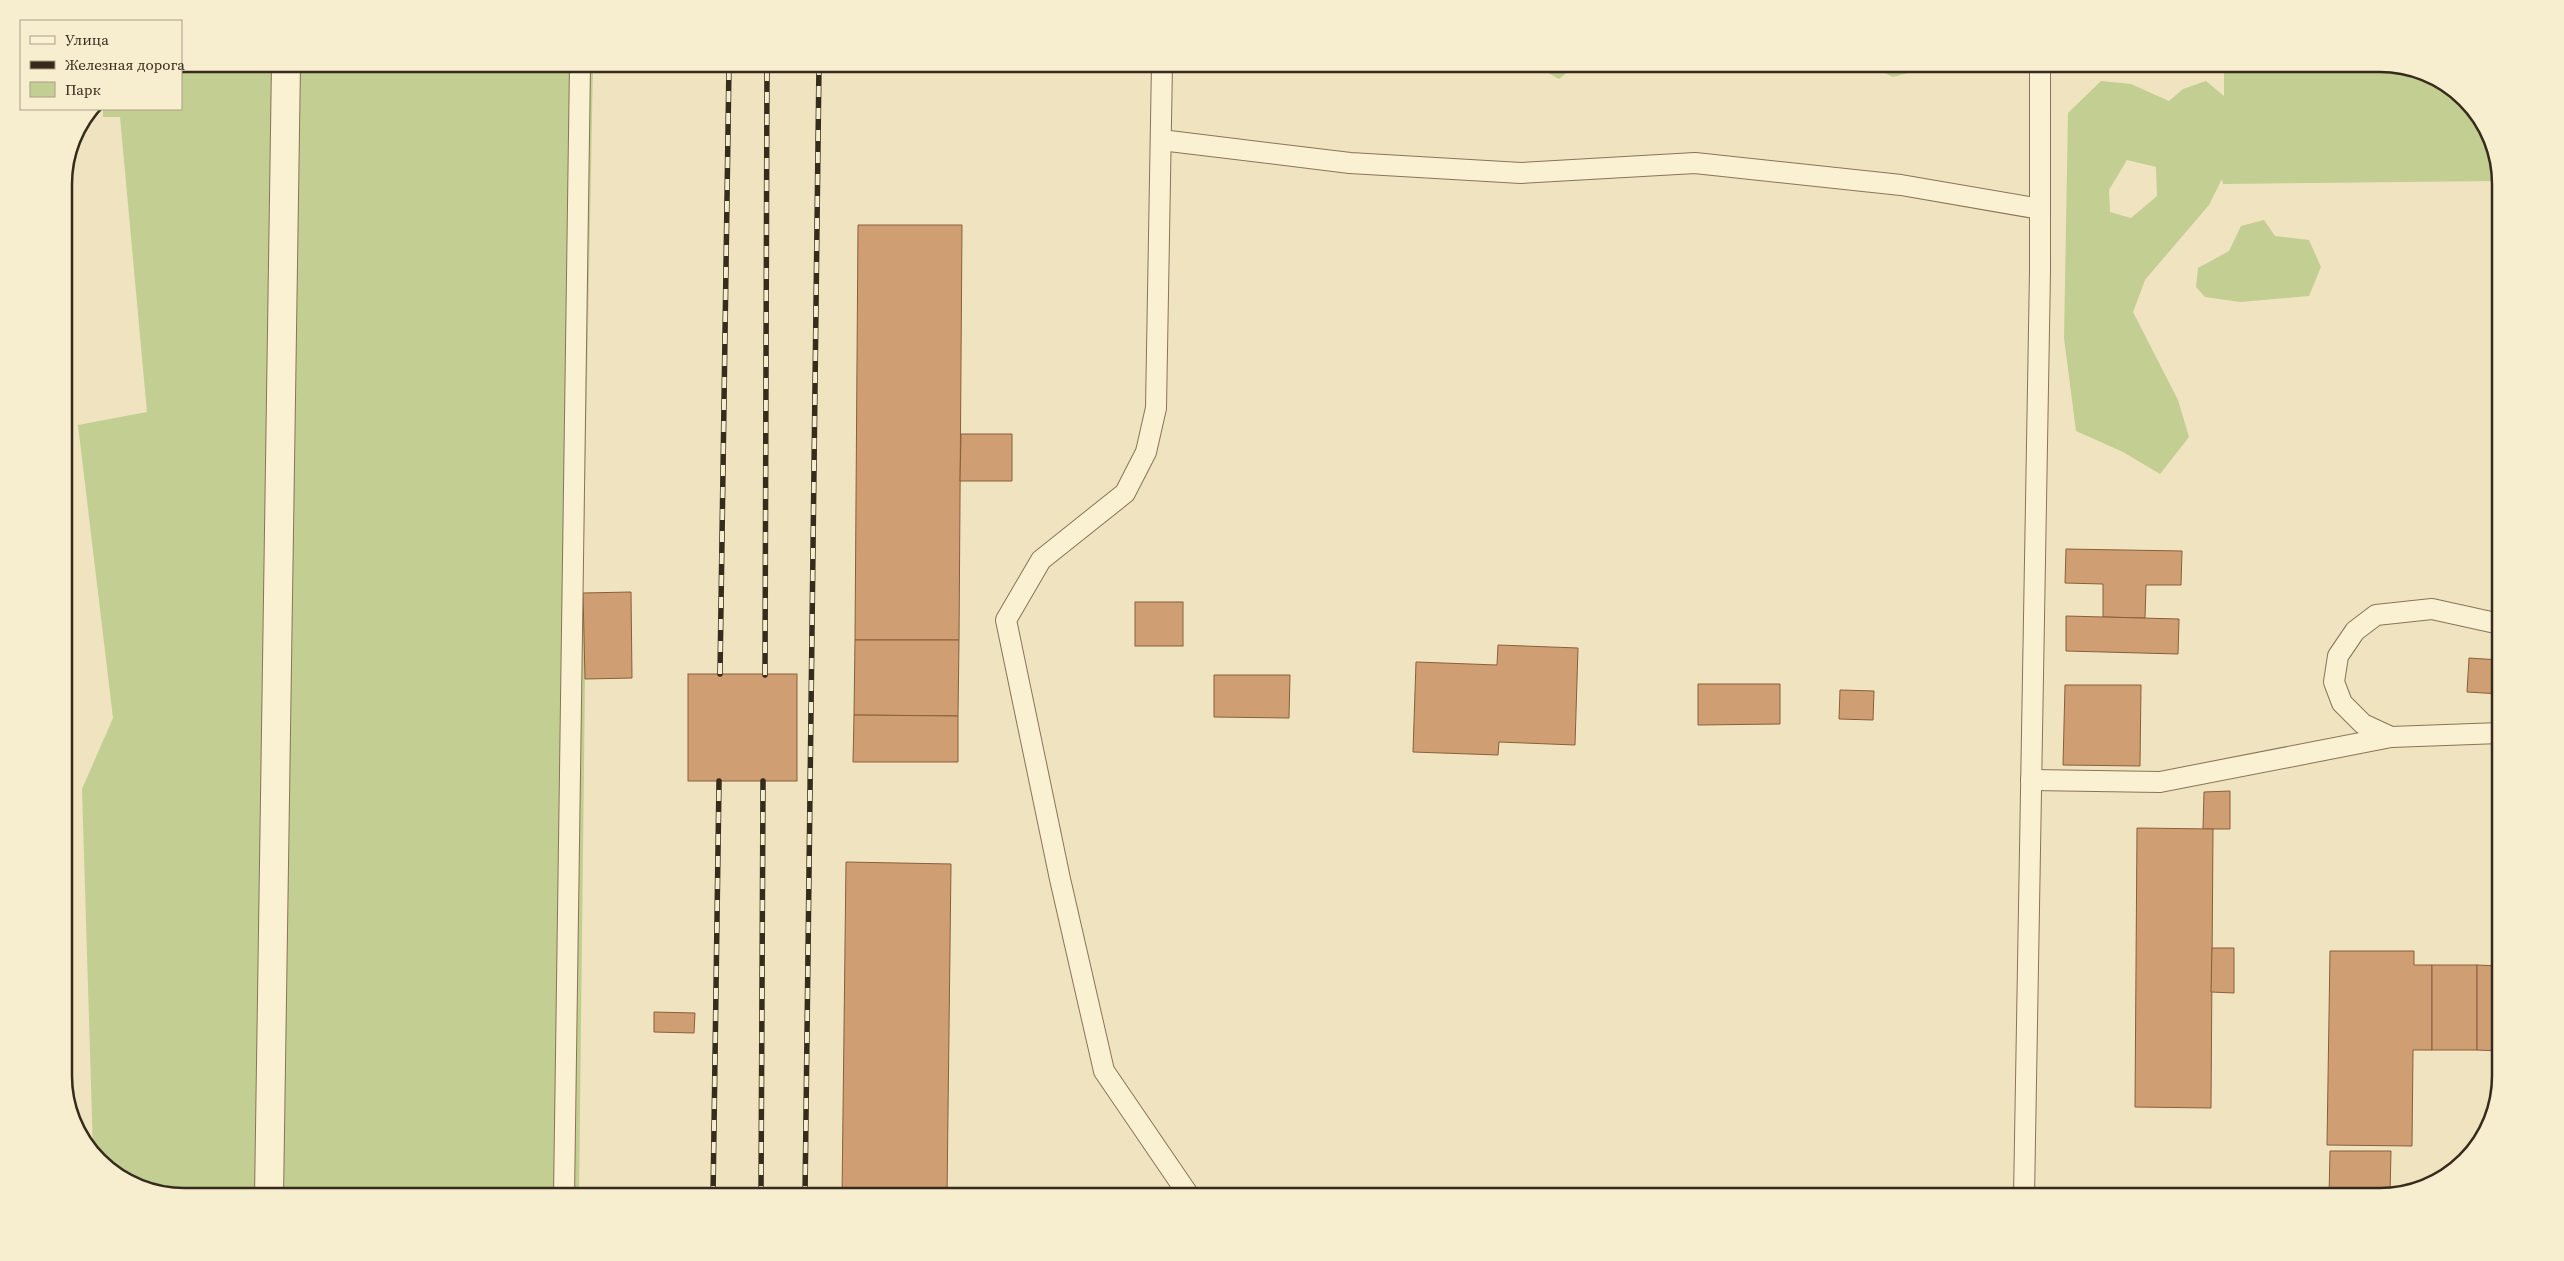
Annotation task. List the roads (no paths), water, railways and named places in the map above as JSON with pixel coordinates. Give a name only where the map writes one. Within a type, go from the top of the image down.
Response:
[{"type":"street","points":[[269,1188],[286,73]]},
{"type":"lane","points":[[2024,1188],[2040,208],[2040,72]]},
{"type":"lane","points":[[564,1188],[580,73]]},
{"type":"lane","points":[[1162,73],[1156,408],[1146,452],[1125,493],[1042,560],[1006,620],[1060,879],[1104,1071],[1184,1188]]},
{"type":"lane","points":[[1161,140],[1350,163],[1521,173],[1695,163],[1901,185],[2040,208]]},
{"type":"lane","points":[[2391,737],[2363,724],[2342,703],[2334,682],[2338,656],[2355,631],[2376,615],[2432,609],[2491,622]]},
{"type":"lane","points":[[2031,780],[2160,782],[2391,737],[2492,733]]},
{"type":"railway","points":[[720,674],[729,73]]},
{"type":"railway","points":[[765,675],[767,73]]},
{"type":"railway","points":[[805,1188],[819,73]]},
{"type":"railway","points":[[713,1188],[719,781]]},
{"type":"railway","points":[[761,1188],[763,781]]}]
